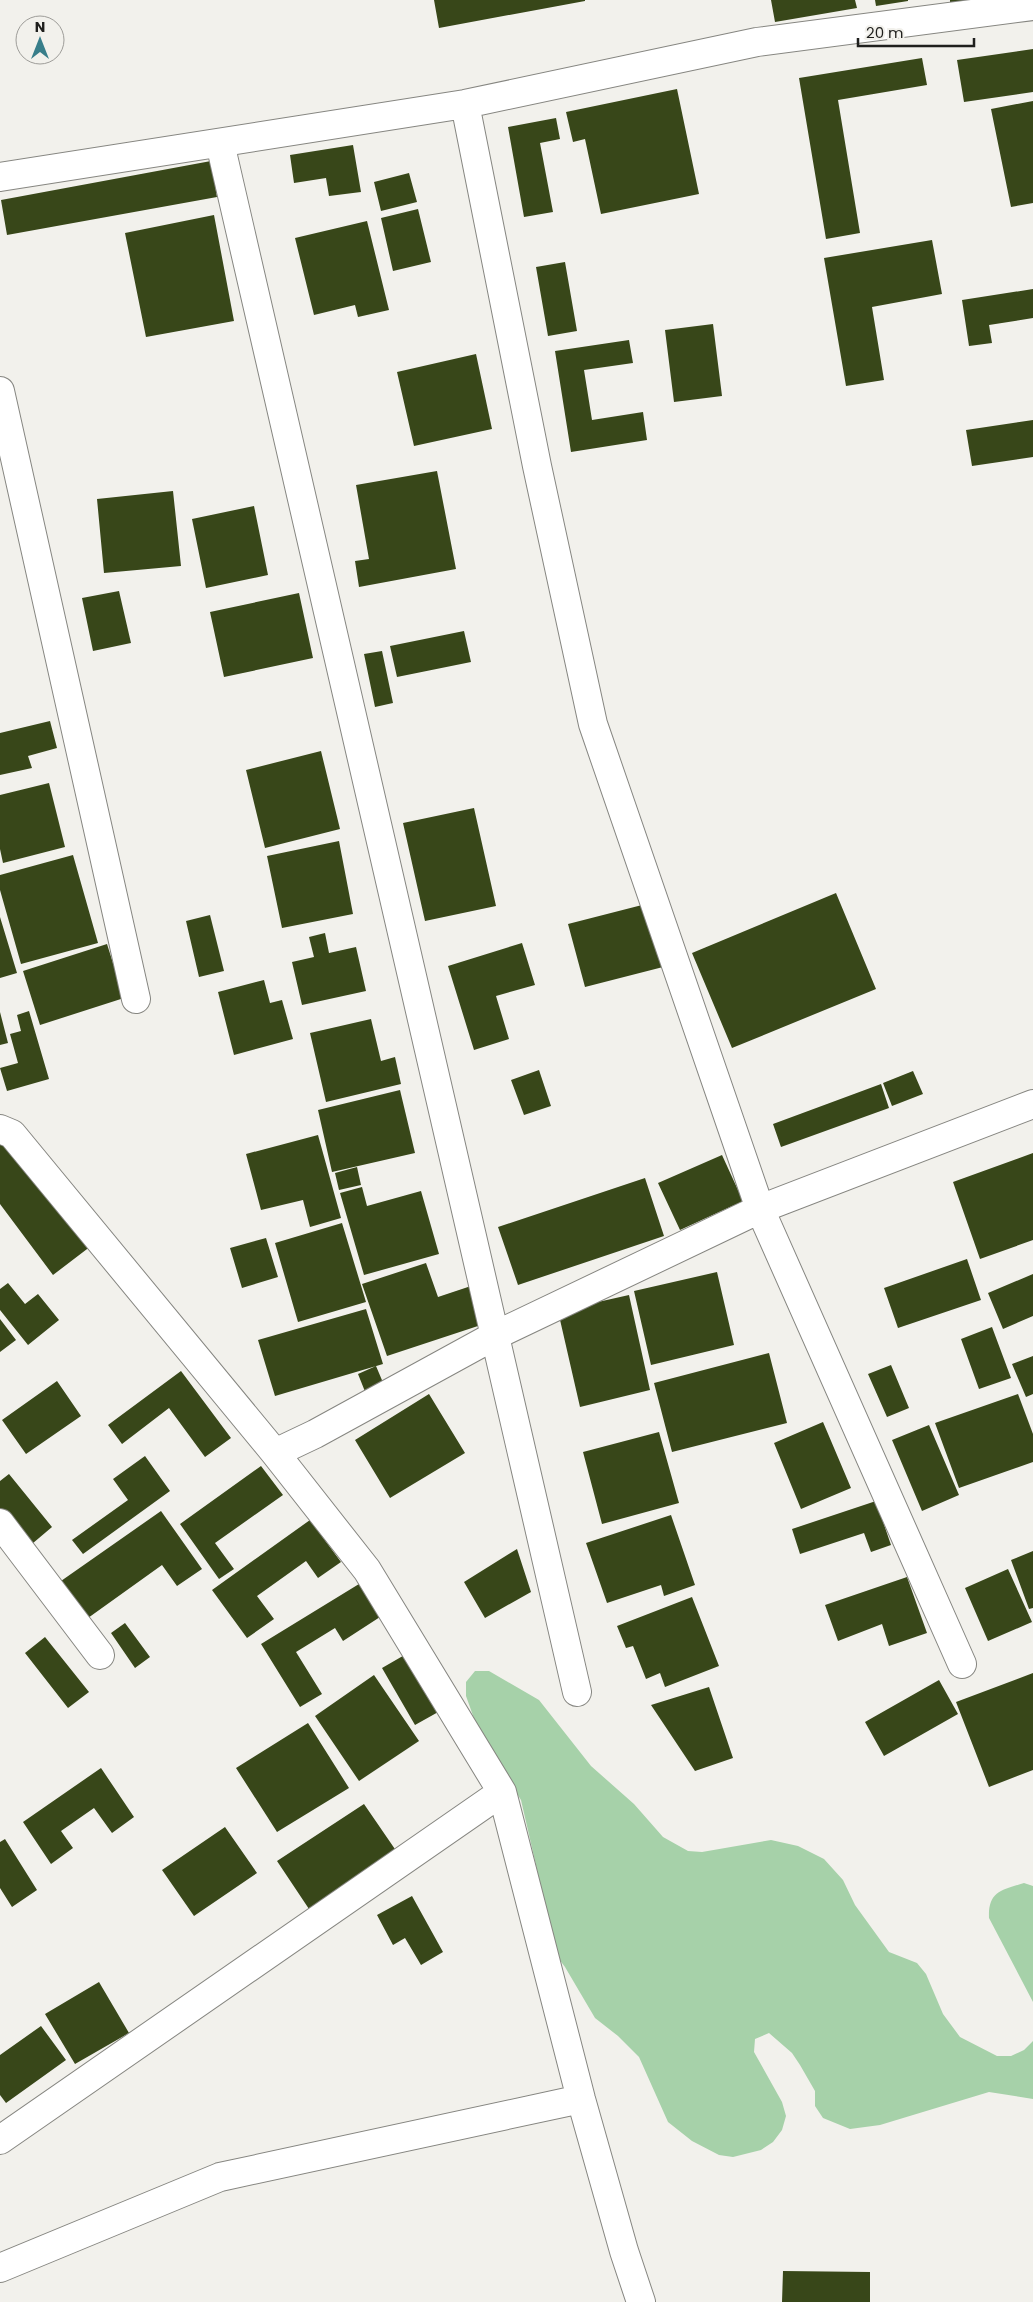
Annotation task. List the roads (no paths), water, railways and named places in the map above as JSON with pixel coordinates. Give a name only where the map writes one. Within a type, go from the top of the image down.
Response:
[{"type":"street","points":[[0,177],[465,104],[757,42],[1033,6]]},
{"type":"street","points":[[465,104],[537,466],[593,724],[760,1208],[962,1664]]},
{"type":"street","points":[[220,143],[577,1692]]},
{"type":"street","points":[[0,391],[136,999]]},
{"type":"street","points":[[275,1454],[494,1336],[760,1208],[1033,1104]]},
{"type":"street","points":[[0,1129],[12,1134],[275,1454],[367,1570],[502,1792],[581,2099],[624,2251],[641,2302]]},
{"type":"street","points":[[0,1523],[100,1655]]},
{"type":"street","points":[[0,2140],[502,1792]]},
{"type":"street","points":[[0,2268],[220,2177],[581,2099]]}]
